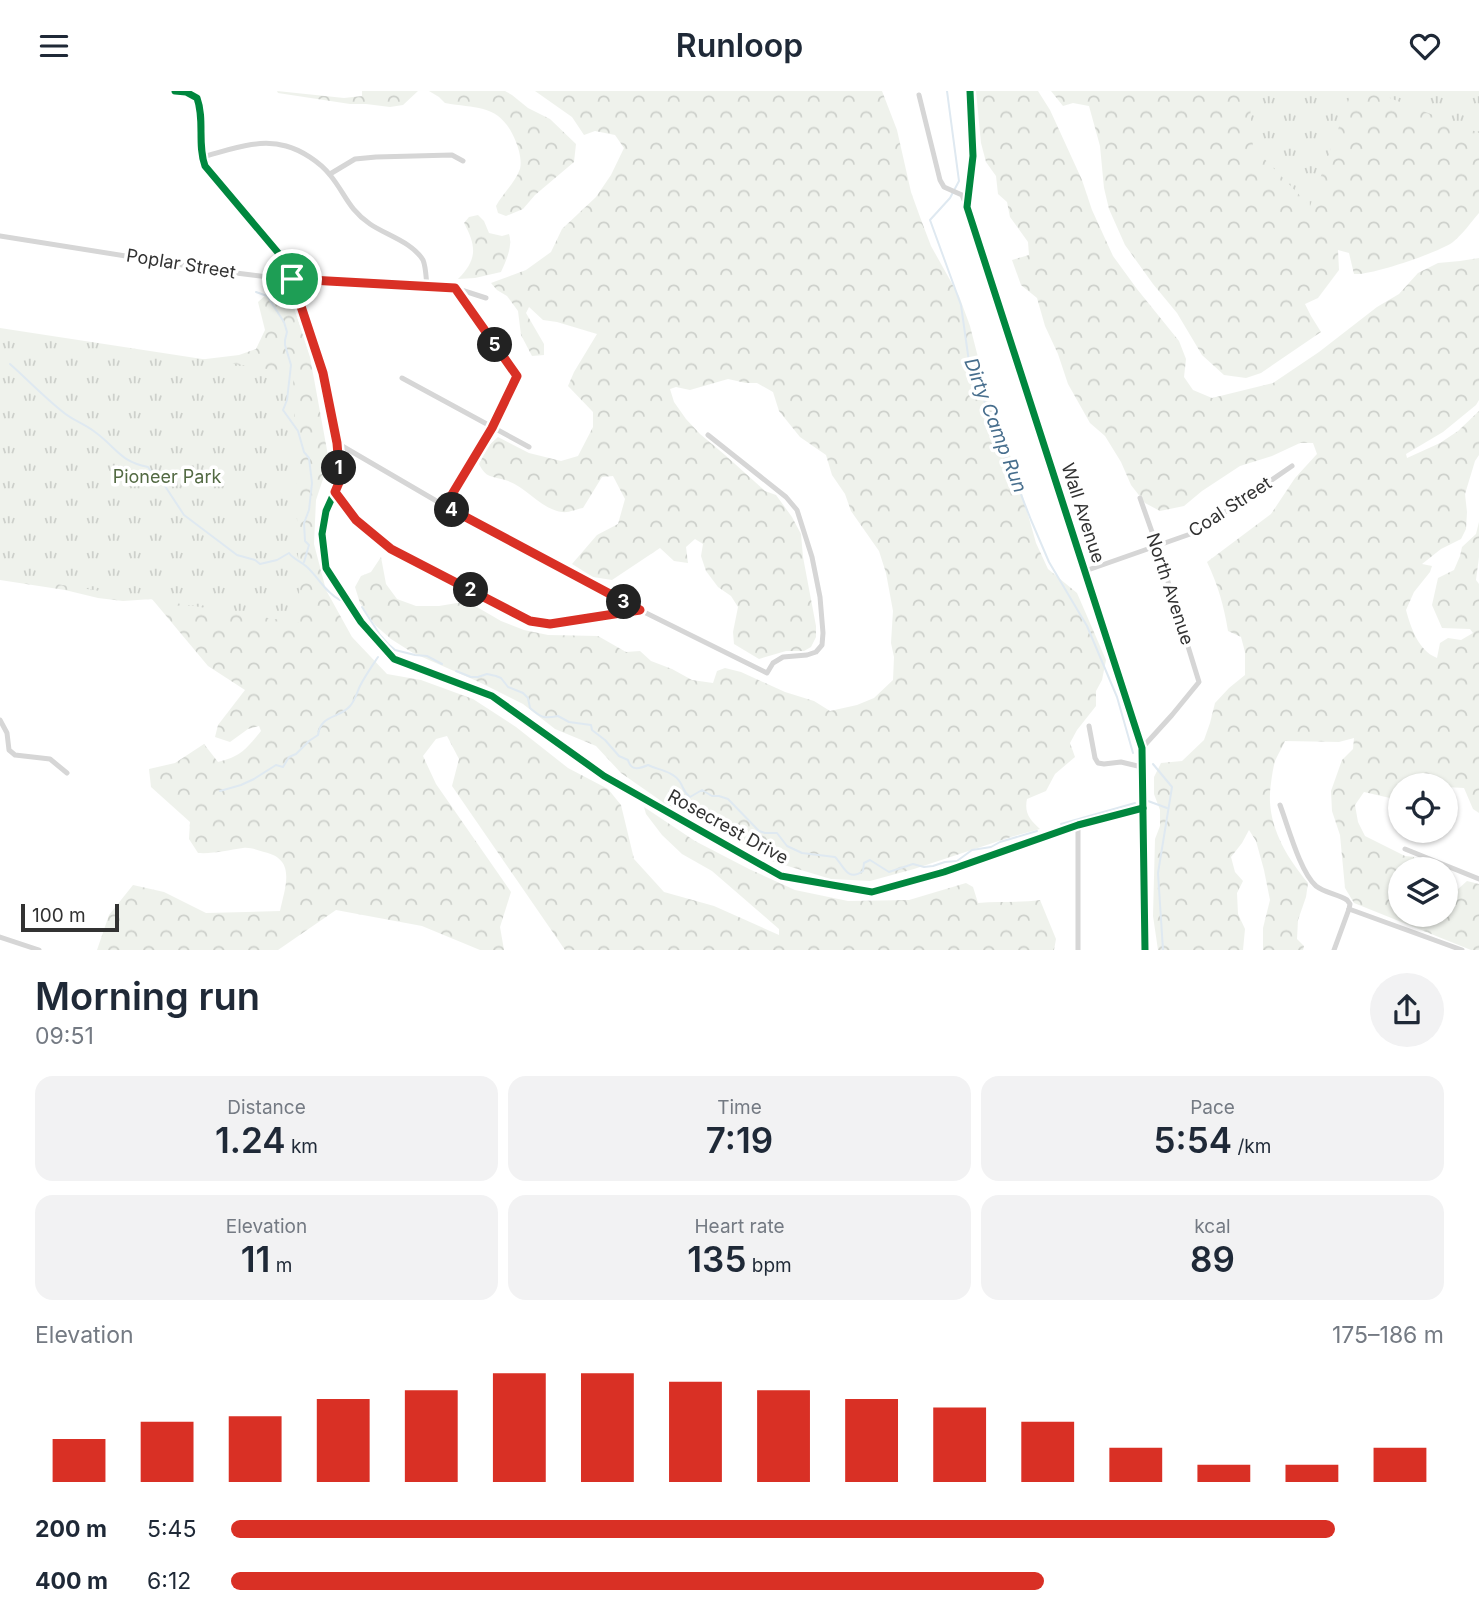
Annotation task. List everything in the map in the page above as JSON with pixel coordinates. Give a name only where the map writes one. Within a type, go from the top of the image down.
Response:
[{"type":"street","points":[[175,91],[197,98],[205,166],[280,255],[292,279]]},
{"type":"street","name":"Wall Avenue","points":[[970,91],[973,156],[967,207],[1142,748],[1145,950]]},
{"type":"street","points":[[919,95],[940,180],[944,187],[962,195],[967,207]]},
{"type":"street","points":[[202,157],[268,143],[287,146],[308,156],[330,174],[357,215],[412,248],[424,261],[427,286]]},
{"type":"street","points":[[330,174],[355,159],[452,155],[463,161]]},
{"type":"street","name":"Poplar Street","points":[[0,236],[220,271],[292,279],[455,288],[486,298]]},
{"type":"street","name":"Rosecrest Drive","points":[[292,279],[323,373],[337,443],[340,480],[326,511],[322,534],[326,568],[361,622],[394,659],[492,696],[604,776],[781,876],[872,892],[944,872],[1078,825],[1143,808]]},
{"type":"street","points":[[445,506],[492,428],[517,376],[455,288]]},
{"type":"street","points":[[402,378],[528,447]]},
{"type":"street","points":[[337,443],[445,506],[640,610],[767,673],[773,663],[783,657],[816,652],[822,645],[820,597],[812,557],[797,510],[786,497],[708,435]]},
{"type":"street","name":"Coal Street","points":[[1085,571],[1196,532],[1292,466]]},
{"type":"street","points":[[335,492],[356,520],[391,549],[530,621],[550,624],[640,610]]},
{"type":"street","name":"North Avenue","points":[[1140,498],[1199,681],[1142,748]]},
{"type":"street","points":[[0,720],[7,733],[9,750],[15,755],[50,759],[67,773]]},
{"type":"street","points":[[1088,726],[1098,763],[1121,762],[1142,767]]},
{"type":"street","points":[[1280,805],[1300,862],[1309,878],[1317,887],[1347,900],[1350,904],[1334,950]]},
{"type":"street","points":[[1078,825],[1078,950]]},
{"type":"street","points":[[1405,849],[1479,879]]},
{"type":"street","points":[[1349,909],[1462,950]]},
{"type":"street","points":[[0,937],[39,950]]},
{"type":"green space","points":[[277,91],[344,98],[362,96],[362,91],[418,91],[403,105],[390,107],[350,104]]},
{"type":"green space","points":[[429,91],[505,91],[528,108],[550,119],[576,144],[574,162],[535,195],[523,209],[506,216],[498,213],[496,206],[521,166],[518,148],[510,130],[503,121],[488,111],[445,103]]},
{"type":"green space","points":[[535,91],[882,91],[897,130],[911,192],[920,217],[931,246],[959,296],[970,326],[1036,543],[1048,569],[1077,593],[1106,660],[1102,680],[1096,691],[1096,706],[1070,743],[1075,757],[1055,774],[1046,791],[1027,799],[1029,816],[1040,829],[870,881],[831,879],[771,861],[721,830],[664,803],[621,773],[596,746],[555,729],[523,704],[413,653],[375,625],[360,603],[355,587],[361,576],[371,572],[381,557],[386,584],[397,599],[416,606],[470,603],[501,621],[524,630],[548,635],[598,636],[626,652],[640,651],[651,661],[692,680],[713,683],[717,671],[725,668],[814,701],[830,711],[874,698],[893,680],[893,611],[879,551],[851,511],[845,494],[832,475],[826,455],[800,437],[779,411],[773,392],[757,383],[728,379],[690,390],[676,387],[670,389],[674,402],[686,419],[765,491],[776,495],[801,534],[816,626],[816,637],[811,647],[804,651],[786,651],[759,659],[734,644],[733,632],[738,607],[706,571],[701,556],[703,544],[695,539],[686,547],[688,563],[674,561],[660,548],[612,580],[593,577],[572,564],[597,535],[618,524],[625,499],[613,476],[602,477],[583,508],[564,512],[547,507],[520,487],[489,476],[482,469],[479,464],[488,446],[498,437],[529,453],[561,461],[578,456],[593,427],[593,412],[568,386],[597,334],[543,320],[529,307],[526,313],[544,344],[544,355],[532,356],[521,335],[518,311],[507,296],[491,283],[526,270],[551,252],[562,229],[596,197],[611,175],[624,148],[615,135],[595,131],[584,135],[572,117]]},
{"type":"green space","points":[[976,91],[1038,91],[1050,110],[1082,180],[1113,256],[1179,341],[1186,359],[1184,377],[1193,390],[1212,398],[1273,383],[1399,294],[1418,273],[1438,263],[1479,258],[1479,400],[1443,432],[1406,454],[1407,458],[1440,443],[1458,431],[1479,411],[1479,455],[1465,494],[1466,529],[1461,539],[1441,549],[1422,564],[1432,566],[1414,592],[1406,610],[1420,644],[1437,658],[1440,643],[1448,638],[1461,640],[1473,633],[1470,629],[1442,628],[1432,605],[1438,578],[1454,570],[1462,547],[1476,534],[1479,522],[1476,580],[1479,584],[1479,813],[1473,809],[1464,788],[1458,788],[1458,773],[1388,773],[1388,798],[1364,792],[1355,805],[1358,822],[1365,836],[1405,856],[1414,857],[1388,857],[1388,917],[1354,903],[1345,888],[1340,835],[1332,811],[1331,791],[1342,760],[1353,749],[1354,738],[1339,742],[1285,741],[1274,764],[1271,811],[1284,849],[1308,883],[1298,920],[1297,939],[1304,946],[1303,950],[1263,950],[1263,928],[1270,900],[1256,841],[1249,830],[1231,857],[1235,872],[1243,881],[1237,893],[1238,914],[1245,929],[1243,950],[1158,950],[1153,916],[1155,839],[1160,826],[1160,810],[1154,794],[1154,777],[1161,763],[1182,761],[1204,740],[1215,703],[1245,675],[1245,652],[1241,637],[1228,631],[1220,596],[1207,562],[1271,514],[1295,478],[1317,454],[1313,443],[1300,443],[1272,456],[1240,466],[1184,506],[1160,511],[1145,503],[1131,485],[1105,436],[1090,423],[1068,384],[1037,298],[1021,285],[1012,260],[1029,255],[1028,242],[1010,217],[1007,202],[998,194],[996,176],[986,162],[981,143]]},
{"type":"green space","points":[[1051,91],[1479,91],[1479,213],[1453,242],[1446,246],[1374,271],[1354,274],[1349,253],[1338,250],[1339,270],[1318,298],[1305,304],[1321,332],[1261,373],[1246,378],[1224,375],[1202,355],[1177,313],[1125,245],[1109,209],[1100,146],[1089,106],[1073,103],[1063,106]]},
{"type":"green space","points":[[1249,91],[1352,91],[1310,206],[1253,147]]},
{"type":"green space","points":[[1372,91],[1479,91],[1479,133]]},
{"type":"green space","points":[[478,215],[489,233],[502,236],[509,234],[508,253],[501,272],[458,279],[469,266],[473,253],[471,239],[464,223],[469,217]]},
{"type":"green space","points":[[277,285],[293,304],[310,357],[329,461],[316,500],[314,544],[326,590],[352,637],[387,674],[421,680],[473,699],[516,727],[568,768],[608,789],[621,805],[634,859],[664,892],[714,906],[779,935],[779,929],[712,871],[682,854],[662,835],[646,814],[644,807],[695,841],[795,890],[848,901],[909,900],[966,883],[973,887],[978,903],[1040,900],[1056,939],[1054,950],[565,950],[452,786],[459,759],[447,736],[436,739],[423,756],[436,784],[511,892],[500,927],[504,950],[480,950],[422,926],[336,910],[278,950],[97,950],[109,915],[133,885],[164,892],[206,913],[280,911],[286,884],[285,867],[274,856],[254,849],[198,853],[189,839],[190,822],[151,787],[149,769],[175,763],[204,744],[218,762],[247,747],[261,731],[259,726],[248,729],[230,742],[215,737],[218,725],[245,690],[208,666],[152,599],[123,601],[98,598],[0,580],[0,332],[181,362],[239,355],[256,349],[265,330],[258,302]]},
{"type":"green space","name":"Pioneer Park","points":[[0,328],[293,373],[300,623],[0,575]]},
{"type":"green space","points":[[1467,881],[1479,884],[1479,950],[1471,950],[1414,927],[1458,927],[1458,889]]},
{"type":"waterway","name":"Dirty Camp Run","points":[[947,91],[959,181],[950,198],[930,220],[961,305],[969,362],[1049,562],[1087,626],[1117,697],[1133,753]]},
{"type":"waterway","points":[[256,292],[267,296],[284,322],[287,332],[285,345],[291,365],[287,400],[283,410],[298,431],[304,452],[309,458],[312,483],[309,510],[304,523],[305,541],[309,545],[304,562]]},
{"type":"waterway","points":[[10,364],[67,415],[95,432],[124,458],[148,467],[156,479],[163,483],[184,515],[237,555],[260,564],[277,560],[289,553],[340,600]]},
{"type":"waterway","points":[[362,607],[380,635],[395,650],[427,656],[442,664]]},
{"type":"waterway","points":[[220,791],[254,779],[276,765],[283,767],[289,757],[318,735],[323,723],[350,706],[378,657]]},
{"type":"waterway","points":[[456,671],[471,677],[487,674],[501,678],[508,687],[523,693],[528,698],[530,708],[539,715],[558,716],[569,722],[591,725],[592,730],[633,767],[648,765],[669,773],[677,778],[690,797],[702,790],[712,796],[728,799],[759,831],[777,833],[787,846],[802,853],[835,857],[849,874],[863,871],[864,863],[870,860],[889,872],[913,864],[924,867],[957,861],[972,850],[991,847],[1037,831]]},
{"type":"waterway","name":"Dirty Camp Run","points":[[1153,764],[1172,787],[1158,873],[1163,950]]},
{"type":"waterway","points":[[1148,801],[1167,808]]},
{"type":"waterway","points":[[1061,824],[1135,803]]},
{"type":"cycle path","points":[[175,91],[186,92],[197,98],[205,166],[280,255],[290,271],[323,373],[337,443],[340,480],[326,511],[322,534],[326,568],[361,622],[394,659],[492,696],[604,776],[781,876],[872,892],[944,872],[1078,825],[1143,808]]},
{"type":"cycle path","points":[[970,91],[973,156],[967,207],[1142,748],[1145,950]]},
{"type":"route","points":[[292,279],[455,288],[517,376],[492,428],[445,506],[640,610],[573,622],[550,624],[530,621],[391,549],[356,520],[335,492],[340,480],[337,443],[323,373],[292,279]]}]
